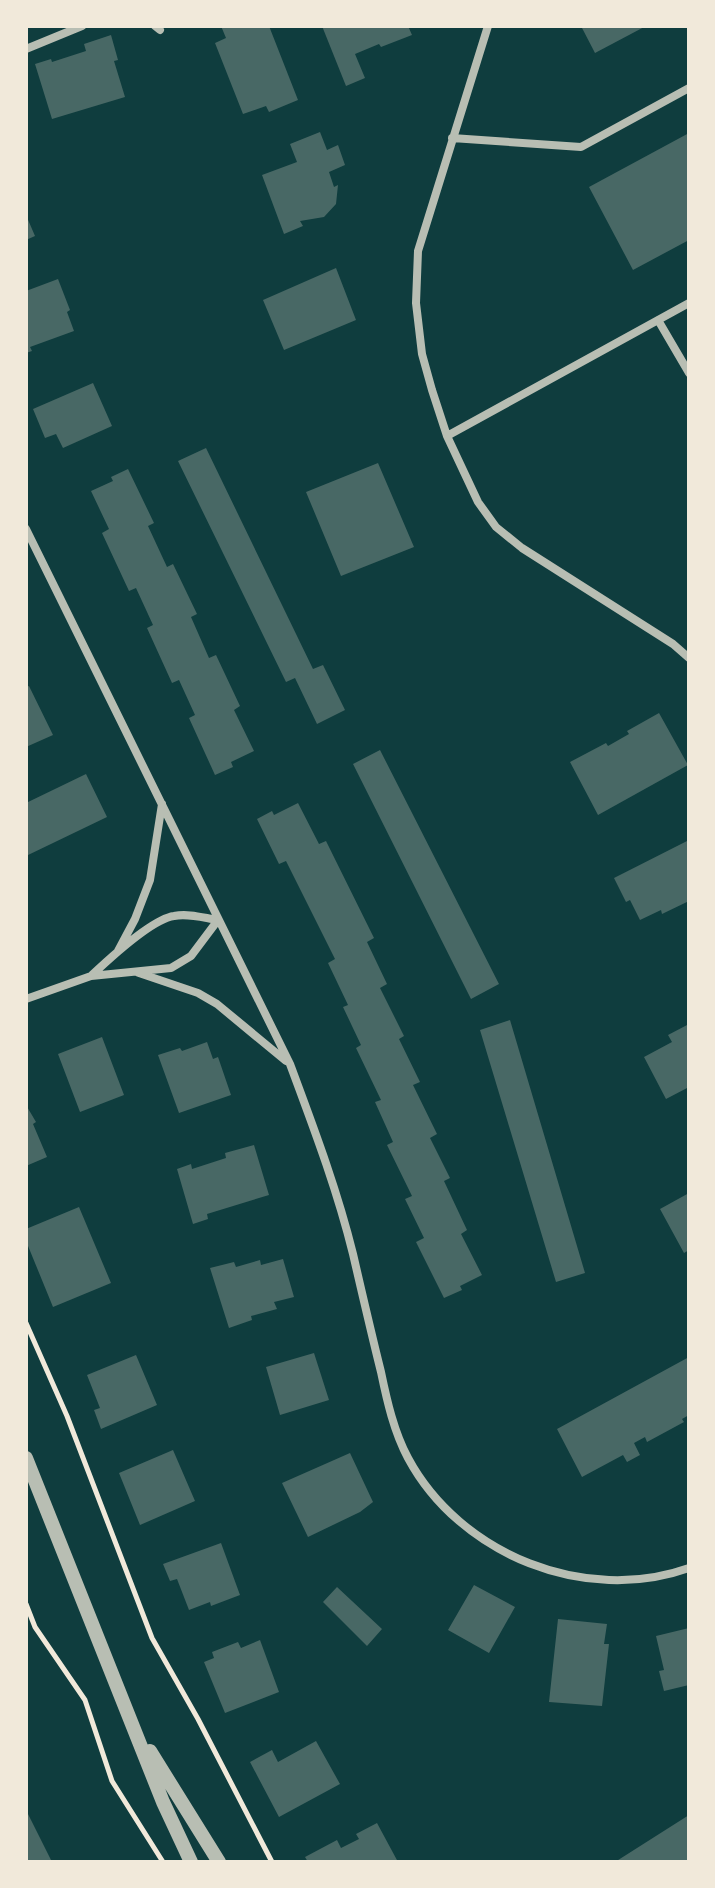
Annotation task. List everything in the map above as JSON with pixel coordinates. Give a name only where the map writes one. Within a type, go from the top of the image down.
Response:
[{"type":"street","points":[[26,49],[82,26]]},
{"type":"street","points":[[488,26],[418,251],[416,303],[422,354],[447,436],[478,502],[496,527],[522,548],[673,644],[689,658]]},
{"type":"street","points":[[452,138],[581,147],[689,88]]},
{"type":"street","points":[[447,436],[689,303]]},
{"type":"street","points":[[658,320],[689,373]]},
{"type":"street","points":[[26,529],[290,1064],[323,1153],[348,1237],[400,1440],[423,1483],[458,1520],[495,1546],[526,1562],[560,1574],[598,1581],[635,1581],[689,1568]]},
{"type":"street","points":[[118,951],[150,880],[162,802]]},
{"type":"street","points":[[91,976],[118,951],[164,919],[173,916],[218,920]]},
{"type":"street","points":[[26,999],[91,976],[171,968],[191,956],[218,920]]},
{"type":"street","points":[[134,971],[198,993],[233,1015],[290,1064]]},
{"type":"street","points":[[26,1458],[163,1802],[191,1862]]},
{"type":"street","points":[[130,1721],[219,1862]]},
{"type":"path","points":[[26,1323],[67,1416],[152,1638],[272,1862]]},
{"type":"path","points":[[26,1604],[35,1627],[85,1700],[112,1781],[163,1862]]},
{"type":"building","points":[[221,26],[269,26],[298,100],[269,112],[266,106],[243,114],[215,43],[226,38]]},
{"type":"building","points":[[322,26],[408,26],[412,35],[355,54],[365,78],[346,86]]},
{"type":"building","points":[[581,26],[646,26],[595,53]]},
{"type":"building","points":[[111,35],[118,60],[114,61],[125,97],[52,119],[35,64],[86,51],[84,44]]},
{"type":"building","points":[[320,132],[327,150],[338,145],[345,165],[329,172],[334,187],[338,185],[336,204],[324,217],[300,221],[303,226],[284,234],[262,175],[297,162],[290,144]]},
{"type":"building","points":[[689,133],[689,240],[633,270],[589,187]]},
{"type":"building","points":[[26,215],[35,236],[26,240]]},
{"type":"building","points":[[336,268],[356,320],[284,350],[263,300]]},
{"type":"building","points":[[58,279],[74,331],[30,347],[32,351],[26,353],[26,291]]},
{"type":"building","points":[[93,383],[112,426],[63,448],[56,434],[45,438],[33,409]]},
{"type":"building","points":[[206,448],[313,669],[323,665],[345,710],[317,724],[295,678],[286,682],[178,461]]},
{"type":"building","points":[[378,463],[414,547],[341,576],[306,492]]},
{"type":"building","points":[[128,469],[154,523],[148,526],[167,567],[173,564],[197,614],[191,617],[209,658],[216,655],[240,706],[234,710],[254,751],[231,762],[233,767],[215,775],[189,718],[195,715],[179,680],[172,683],[147,628],[153,625],[136,588],[129,591],[102,533],[109,529],[91,491],[113,481],[111,477]]},
{"type":"building","points":[[29,686],[53,735],[26,747],[26,687]]},
{"type":"building","points":[[659,713],[688,765],[598,815],[570,762],[606,743],[608,746]]},
{"type":"building","points":[[380,750],[499,984],[471,999],[353,764]]},
{"type":"building","points":[[86,774],[107,817],[26,856],[26,803]]},
{"type":"building","points":[[298,803],[319,844],[326,841],[374,938],[367,942],[387,984],[380,988],[404,1036],[399,1039],[420,1082],[413,1085],[437,1134],[430,1138],[450,1178],[444,1181],[467,1230],[461,1234],[482,1275],[460,1286],[462,1290],[444,1298],[416,1242],[424,1238],[405,1199],[412,1196],[387,1145],[393,1142],[375,1102],[381,1100],[356,1048],[361,1045],[343,1007],[348,1005],[328,963],[335,959],[286,861],[279,864],[257,819],[272,811],[274,815]]},
{"type":"building","points":[[689,840],[689,901],[640,920],[630,900],[626,902],[614,878]]},
{"type":"building","points":[[510,1020],[585,1273],[556,1282],[480,1030]]},
{"type":"building","points":[[689,1024],[689,1087],[666,1099],[644,1057],[672,1042],[668,1035]]},
{"type":"building","points":[[102,1037],[124,1095],[80,1112],[58,1054]]},
{"type":"building","points":[[207,1042],[213,1059],[218,1057],[231,1095],[179,1113],[158,1055]]},
{"type":"building","points":[[26,1105],[36,1122],[33,1124],[47,1157],[26,1166]]},
{"type":"building","points":[[254,1145],[269,1195],[207,1214],[208,1219],[193,1224],[177,1169],[191,1164],[192,1169],[226,1158],[225,1153]]},
{"type":"building","points":[[689,1193],[689,1250],[684,1253],[660,1209]]},
{"type":"building","points":[[79,1207],[111,1283],[53,1307],[26,1241],[26,1229]]},
{"type":"building","points":[[283,1259],[294,1297],[274,1302],[277,1309],[251,1316],[252,1320],[229,1328],[210,1268],[234,1262],[236,1267],[260,1260],[261,1265]]},
{"type":"building","points":[[314,1353],[329,1400],[280,1415],[266,1367]]},
{"type":"building","points":[[136,1355],[157,1405],[101,1429],[94,1410],[100,1408],[87,1375]]},
{"type":"building","points":[[689,1357],[689,1415],[682,1419],[684,1422],[647,1442],[645,1437],[634,1443],[640,1455],[627,1462],[623,1455],[582,1477],[557,1429]]},
{"type":"building","points":[[173,1450],[195,1501],[140,1525],[119,1473]]},
{"type":"building","points":[[350,1453],[373,1502],[360,1512],[308,1537],[282,1483]]},
{"type":"building","points":[[221,1543],[240,1595],[189,1610],[177,1579],[170,1581],[163,1564]]},
{"type":"building","points":[[474,1585],[515,1607],[489,1653],[448,1630]]},
{"type":"building","points":[[337,1587],[382,1629],[367,1646],[323,1602]]},
{"type":"building","points":[[558,1619],[607,1624],[604,1644],[609,1644],[602,1706],[549,1702]]},
{"type":"building","points":[[689,1628],[689,1685],[664,1691],[659,1671],[664,1670],[656,1636]]},
{"type":"building","points":[[260,1640],[279,1692],[225,1713],[204,1662],[214,1658],[212,1652],[238,1642],[241,1648]]},
{"type":"building","points":[[316,1741],[340,1784],[279,1817],[250,1762],[272,1750],[278,1762]]},
{"type":"building","points":[[26,1810],[52,1862],[26,1862]]},
{"type":"building","points":[[689,1815],[689,1862],[615,1862]]},
{"type":"building","points":[[377,1823],[398,1862],[308,1862],[305,1857],[337,1840],[341,1848],[359,1839],[356,1834]]}]
